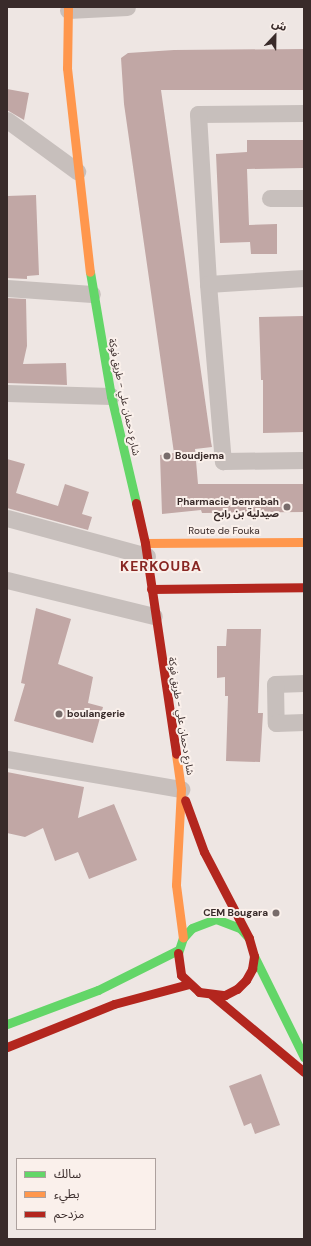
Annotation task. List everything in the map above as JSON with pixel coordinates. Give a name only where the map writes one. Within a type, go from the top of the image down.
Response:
[{"type":"main road","name":"شارع دحمان علي - طريق فوكة","points":[[68,9],[67,68],[77,171],[92,294],[111,396],[146,549],[154,616],[181,789],[204,852],[249,938]]},
{"type":"main road","name":"Route de Fouka","points":[[146,549],[304,542]]},
{"type":"main road","points":[[151,589],[304,587]]},
{"type":"main road","name":"شارع دحمان علي - طريق فوكة","points":[[181,789],[176,885],[183,938]]},
{"type":"main road","points":[[254,956],[252,969],[246,980],[237,989],[225,994],[212,995],[199,992],[189,984],[182,974],[178,962],[178,950],[183,938],[197,925],[216,919],[229,922],[240,928],[249,938],[254,956],[304,1057]]},
{"type":"main road","points":[[7,1024],[98,990],[178,950]]},
{"type":"main road","points":[[7,1047],[114,1004],[189,984]]},
{"type":"main road","points":[[212,995],[304,1072]]},
{"type":"street","points":[[68,9],[127,7]]},
{"type":"street","points":[[304,113],[198,114],[208,284],[223,461],[304,460]]},
{"type":"street","points":[[7,120],[77,171]]},
{"type":"street","points":[[270,198],[304,198]]},
{"type":"street","points":[[208,284],[304,278]]},
{"type":"street","points":[[7,288],[92,294]]},
{"type":"street","points":[[7,392],[111,396]]},
{"type":"street","points":[[7,518],[146,549]]},
{"type":"street","points":[[7,580],[154,616]]},
{"type":"street","points":[[304,684],[274,684],[276,723],[304,722]]},
{"type":"street","points":[[7,759],[181,789]]},
{"type":"building","points":[[304,49],[304,90],[161,90],[212,447],[195,449],[198,484],[304,484],[304,512],[202,513],[201,510],[162,514],[160,455],[174,453],[124,104],[121,58],[128,53],[174,50]]},
{"type":"building","points":[[7,89],[29,93],[24,120],[7,110]]},
{"type":"building","points":[[247,140],[304,140],[304,168],[247,169],[249,225],[277,224],[277,254],[251,254],[250,242],[220,243],[216,154],[247,152]]},
{"type":"building","points":[[36,195],[39,275],[27,276],[27,279],[7,278],[7,196]]},
{"type":"building","points":[[7,298],[26,299],[27,346],[23,364],[66,363],[67,385],[7,383]]},
{"type":"building","points":[[304,316],[304,432],[263,433],[263,380],[261,380],[259,317]]},
{"type":"building","points":[[7,459],[25,464],[16,493],[58,506],[65,484],[89,492],[82,514],[92,517],[88,530],[7,508]]},
{"type":"building","points":[[36,608],[71,619],[58,664],[93,677],[88,703],[103,707],[93,743],[14,721],[25,684],[21,683]]},
{"type":"building","points":[[227,629],[261,629],[258,713],[263,713],[260,762],[226,761],[228,696],[225,696],[225,677],[217,678],[217,646],[226,646]]},
{"type":"building","points":[[7,772],[84,787],[78,818],[114,804],[137,860],[89,879],[78,852],[55,861],[43,828],[25,837],[7,833]]},
{"type":"building","points":[[261,1074],[280,1125],[255,1134],[251,1123],[244,1126],[229,1086]]},
{"type":"traffic: fast","points":[[90,272],[111,396],[136,503]]},
{"type":"traffic: fast","points":[[178,953],[183,938],[192,928],[216,919],[240,928],[249,938]]},
{"type":"traffic: fast","points":[[7,1024],[98,990],[178,950]]},
{"type":"traffic: fast","points":[[254,956],[304,1057]]},
{"type":"traffic: slow","points":[[68,7],[67,68],[90,272]]},
{"type":"traffic: slow","points":[[145,543],[304,542]]},
{"type":"traffic: slow","points":[[176,754],[181,789],[176,885],[183,938]]},
{"type":"traffic: jam","points":[[136,503],[145,543],[176,754]]},
{"type":"traffic: jam","points":[[151,589],[304,587]]},
{"type":"traffic: jam","points":[[178,953],[181,975],[199,992],[225,995],[237,989],[246,980],[252,969],[254,956],[249,938],[204,852],[185,800]]},
{"type":"traffic: jam","points":[[7,1047],[114,1004],[189,984]]},
{"type":"traffic: jam","points":[[212,995],[304,1072]]},
{"type":"place","name":"Boudjema","points":[[167,456]]},
{"type":"place","name":"Pharmacie benrabah صيدلية بن رابح","points":[[287,507]]},
{"type":"place","name":"boulangerie","points":[[59,714]]},
{"type":"place","name":"CEM Bougara","points":[[276,913]]},
{"type":"district","name":"KERKOUBA","points":[[161,566]]}]
